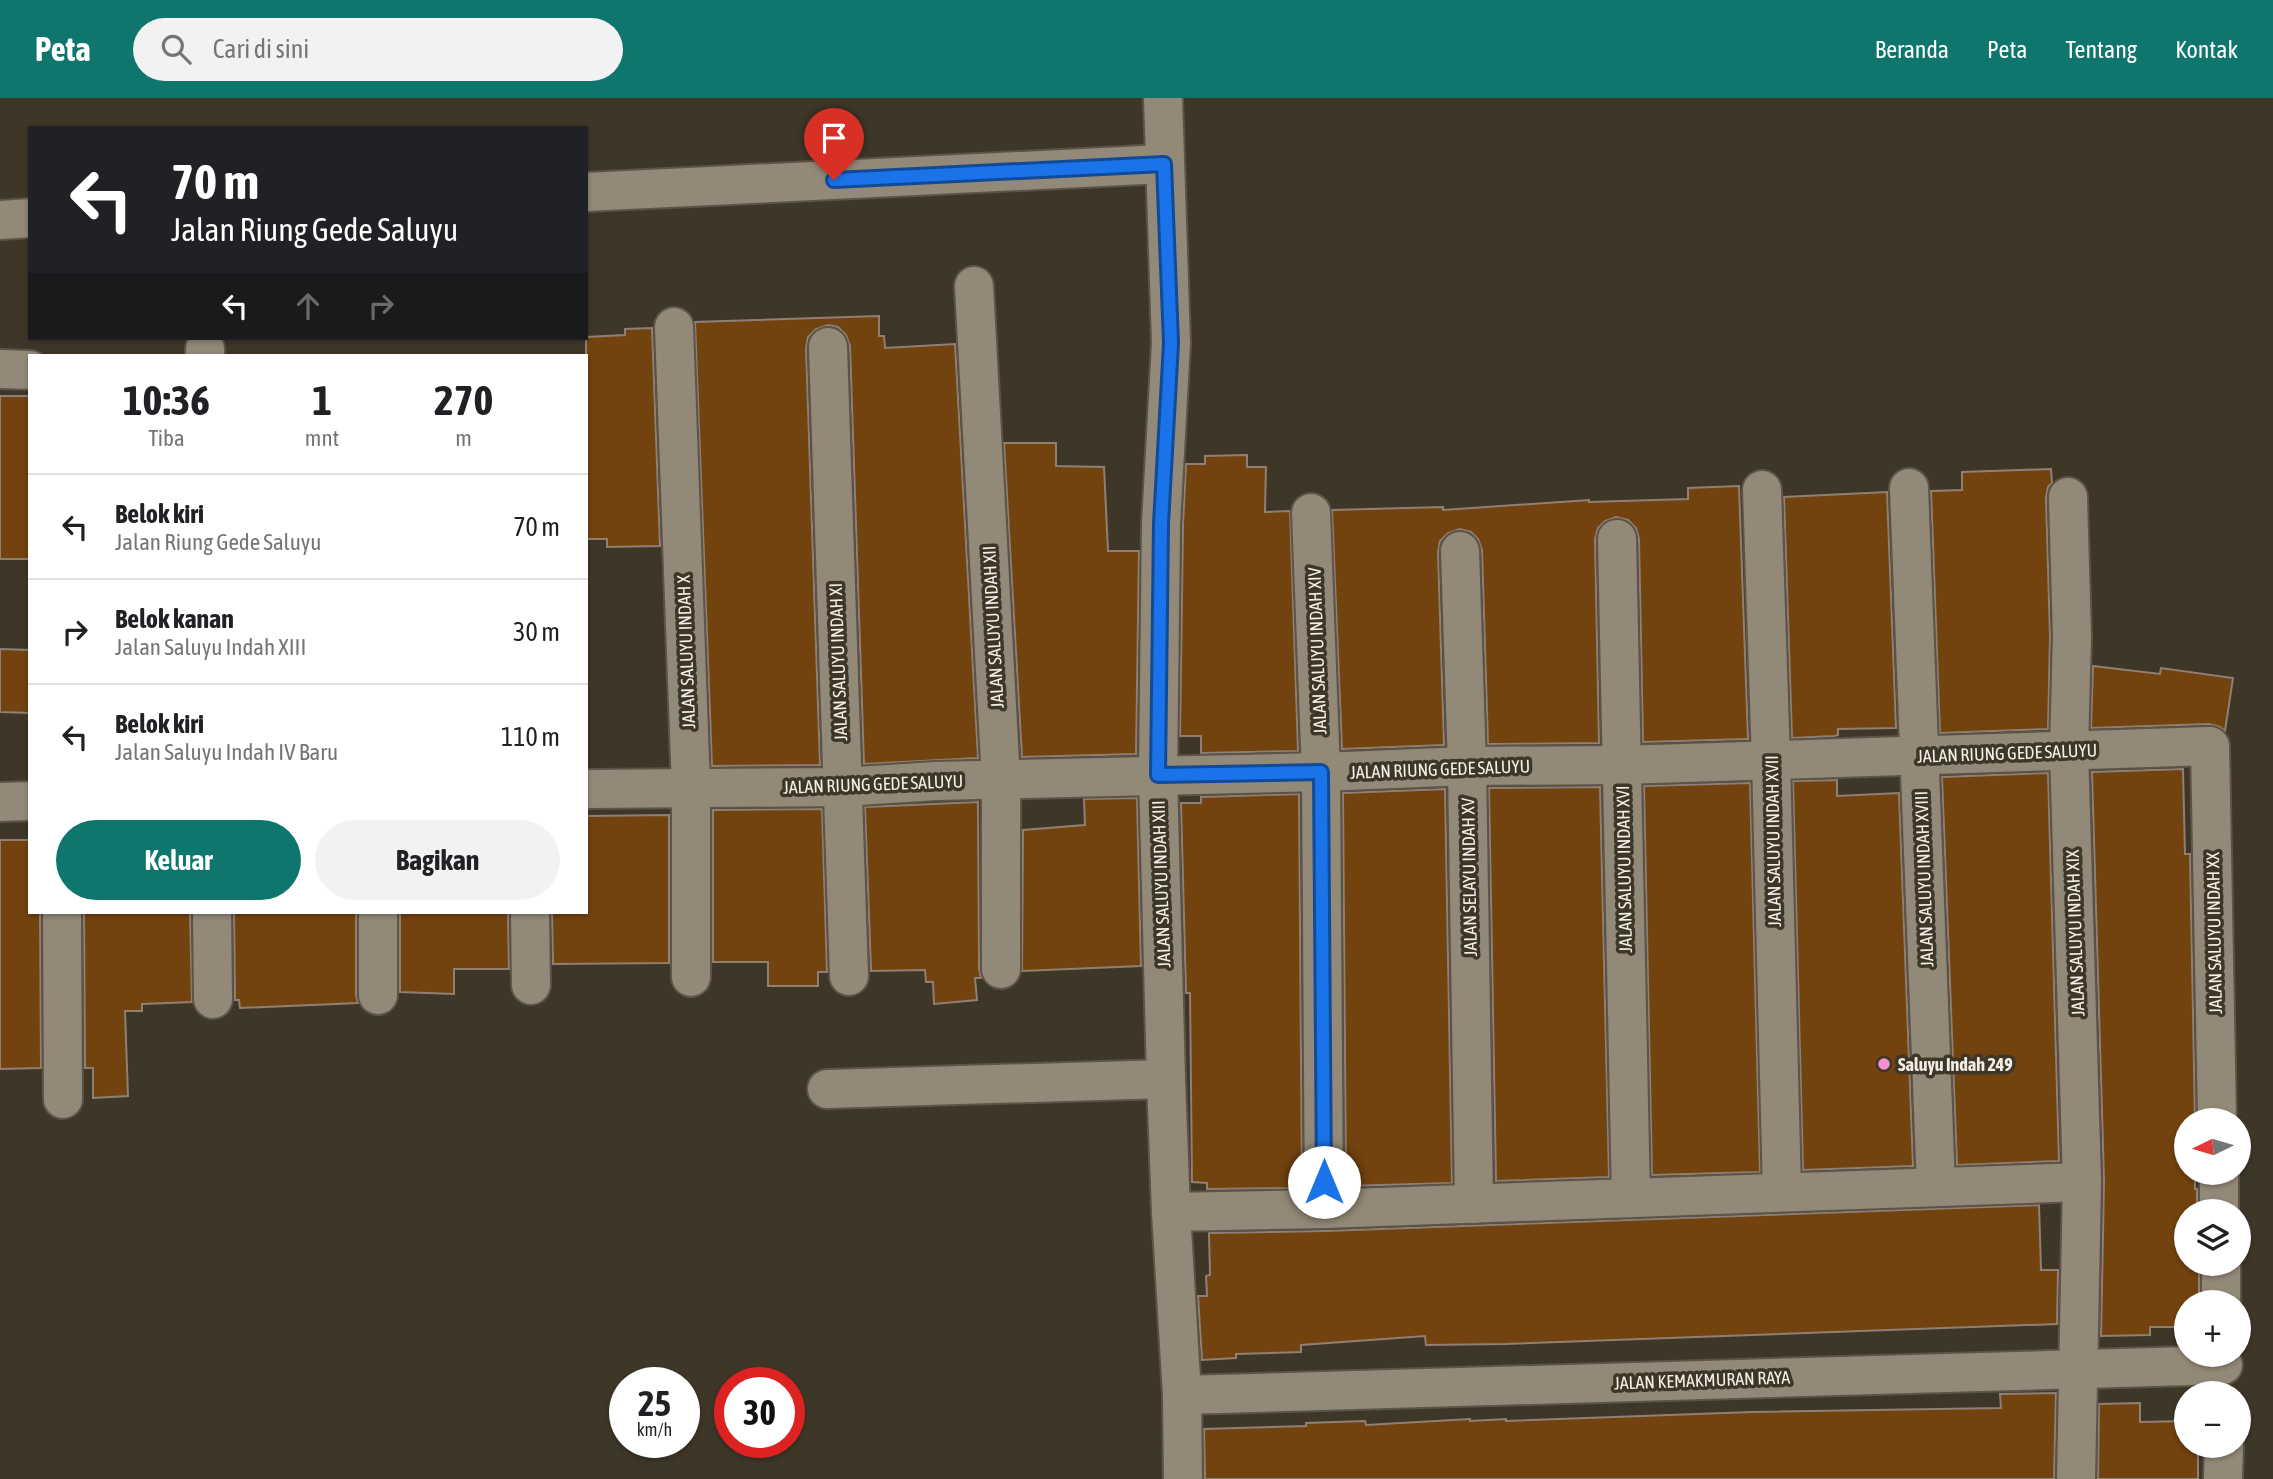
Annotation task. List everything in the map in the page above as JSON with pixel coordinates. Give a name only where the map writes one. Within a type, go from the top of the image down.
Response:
[{"type":"street","name":"JALAN SALUYU INDAH XIII","points":[[1163,98],[1171,343],[1161,524],[1158,775],[1171,1212],[1182,1395],[1183,1479]]},
{"type":"street","points":[[588,192],[1164,164]]},
{"type":"street","points":[[0,220],[28,218]]},
{"type":"street","name":"JALAN SALUYU INDAH XII","points":[[974,286],[1002,780],[1001,969]]},
{"type":"street","name":"JALAN SALUYU INDAH X","points":[[674,327],[691,787],[691,977]]},
{"type":"street","name":"JALAN SALUYU INDAH XI","points":[[828,347],[849,976]]},
{"type":"street","points":[[0,369],[28,370]]},
{"type":"street","name":"JALAN SALUYU INDAH XVIII","points":[[1909,488],[1936,1187]]},
{"type":"street","name":"JALAN SALUYU INDAH XVII","points":[[1762,490],[1782,1192]]},
{"type":"street","name":"JALAN SALUYU INDAH XIX","points":[[2068,497],[2072,636],[2069,750],[2082,1182],[2076,1479]]},
{"type":"street","name":"JALAN SALUYU INDAH XIV","points":[[1311,513],[1321,772],[1324,1209]]},
{"type":"street","name":"JALAN SALUYU INDAH XVI","points":[[1617,539],[1632,1198]]},
{"type":"street","name":"JALAN SELAYU INDAH XV","points":[[1460,551],[1467,766],[1474,1204]]},
{"type":"street","name":"JALAN RIUNG GEDE SALUYU","points":[[588,789],[842,787],[936,780],[1321,772],[1467,766],[1622,765],[2210,746]]},
{"type":"street","name":"JALAN SALUYU INDAH XX","points":[[2210,746],[2217,1108]]},
{"type":"street","points":[[0,802],[28,801]]},
{"type":"street","points":[[62,914],[63,1099]]},
{"type":"street","points":[[212,914],[213,999]]},
{"type":"street","points":[[378,914],[378,995]]},
{"type":"street","points":[[530,914],[531,985]]},
{"type":"street","points":[[827,1089],[1167,1079]]},
{"type":"street","points":[[1171,1212],[2082,1182]]},
{"type":"street","name":"JALAN KEMAKMURAN RAYA","points":[[1182,1395],[2077,1370],[2223,1371]]},
{"type":"street","points":[[2223,1479],[2224,1458]]},
{"type":"building","points":[[879,316],[879,336],[884,336],[885,348],[955,344],[978,758],[864,764],[850,346],[846,335],[838,327],[828,325],[816,329],[808,337],[806,348],[820,765],[712,766],[695,322]]},
{"type":"building","points":[[652,328],[660,546],[607,547],[607,539],[588,539],[586,340],[588,337],[625,335],[625,329]]},
{"type":"building","points":[[0,396],[28,396],[28,559],[0,559]]},
{"type":"building","points":[[1004,443],[1056,443],[1056,466],[1104,467],[1108,551],[1139,551],[1136,754],[1022,757]]},
{"type":"building","points":[[1247,455],[1247,467],[1266,467],[1265,512],[1290,511],[1298,751],[1201,753],[1201,736],[1180,736],[1186,464],[1205,464],[1205,456]]},
{"type":"building","points":[[2051,469],[2052,483],[2048,487],[2046,498],[2050,636],[2048,729],[1940,733],[1931,491],[1962,490],[1962,472]]},
{"type":"building","points":[[1739,486],[1748,739],[1643,742],[1639,539],[1636,528],[1628,520],[1616,517],[1605,521],[1598,528],[1595,539],[1599,743],[1488,744],[1482,550],[1478,539],[1471,532],[1460,529],[1448,533],[1440,541],[1438,552],[1444,745],[1342,749],[1332,510],[1443,507],[1443,510],[1589,500],[1688,499],[1688,488]]},
{"type":"building","points":[[1887,492],[1896,728],[1838,729],[1838,735],[1834,736],[1792,738],[1784,497]]},
{"type":"building","points":[[0,649],[28,650],[28,713],[0,712]]},
{"type":"building","points":[[2093,666],[2160,674],[2161,668],[2233,678],[2225,731],[2209,724],[2091,728]]},
{"type":"building","points":[[2183,769],[2185,854],[2190,854],[2195,1108],[2174,1108],[2174,1185],[2195,1185],[2197,1199],[2174,1199],[2174,1276],[2199,1276],[2199,1290],[2174,1290],[2174,1327],[2150,1327],[2150,1335],[2101,1336],[2104,1181],[2092,772]]},
{"type":"building","points":[[2048,773],[2059,1161],[1957,1165],[1942,777]]},
{"type":"building","points":[[1837,780],[1837,796],[1899,793],[1913,1166],[1803,1170],[1793,781]]},
{"type":"building","points":[[1750,783],[1760,1172],[1652,1175],[1644,786]]},
{"type":"building","points":[[1600,787],[1609,1177],[1496,1181],[1489,788]]},
{"type":"building","points":[[1445,789],[1452,1183],[1346,1186],[1343,793]]},
{"type":"building","points":[[1299,794],[1302,1188],[1207,1189],[1207,1183],[1192,1182],[1190,993],[1186,993],[1181,803],[1201,803],[1201,797]]},
{"type":"building","points":[[1137,798],[1141,966],[1022,971],[1023,830],[1085,825],[1084,799]]},
{"type":"building","points":[[978,802],[981,978],[975,978],[977,1000],[934,1004],[933,982],[926,982],[925,970],[871,971],[865,807]]},
{"type":"building","points":[[822,809],[827,972],[818,972],[818,986],[768,986],[768,962],[713,962],[713,810]]},
{"type":"building","points":[[669,815],[669,963],[553,964],[552,914],[588,914],[588,816]]},
{"type":"building","points":[[0,840],[28,840],[28,914],[40,914],[41,1068],[0,1069]]},
{"type":"building","points":[[84,914],[190,914],[192,1002],[142,1004],[142,1011],[125,1011],[128,1096],[93,1098],[93,1068],[85,1068]]},
{"type":"building","points":[[234,914],[356,914],[358,1003],[240,1008],[239,1000],[235,1000]]},
{"type":"building","points":[[400,914],[508,914],[509,969],[454,969],[454,994],[400,992]]},
{"type":"building","points":[[2039,1205],[2041,1270],[2058,1270],[2057,1324],[1505,1344],[1426,1345],[1425,1336],[1301,1345],[1301,1352],[1236,1354],[1236,1358],[1202,1360],[1198,1296],[1207,1296],[1206,1276],[1210,1275],[1209,1233]]},
{"type":"building","points":[[2056,1393],[2054,1479],[1205,1479],[1204,1429],[1365,1421],[1366,1425],[1470,1419],[1506,1421],[1752,1412],[2001,1408],[2000,1394]]},
{"type":"building","points":[[2140,1403],[2140,1422],[2174,1421],[2174,1458],[2198,1458],[2198,1479],[2098,1479],[2099,1404]]},
{"type":"place","name":"Saluyu Indah 249","points":[[1884,1064]]},
{"type":"route","points":[[834,180],[1164,164],[1171,343],[1161,524],[1158,775],[1321,772],[1324,1182]]}]
